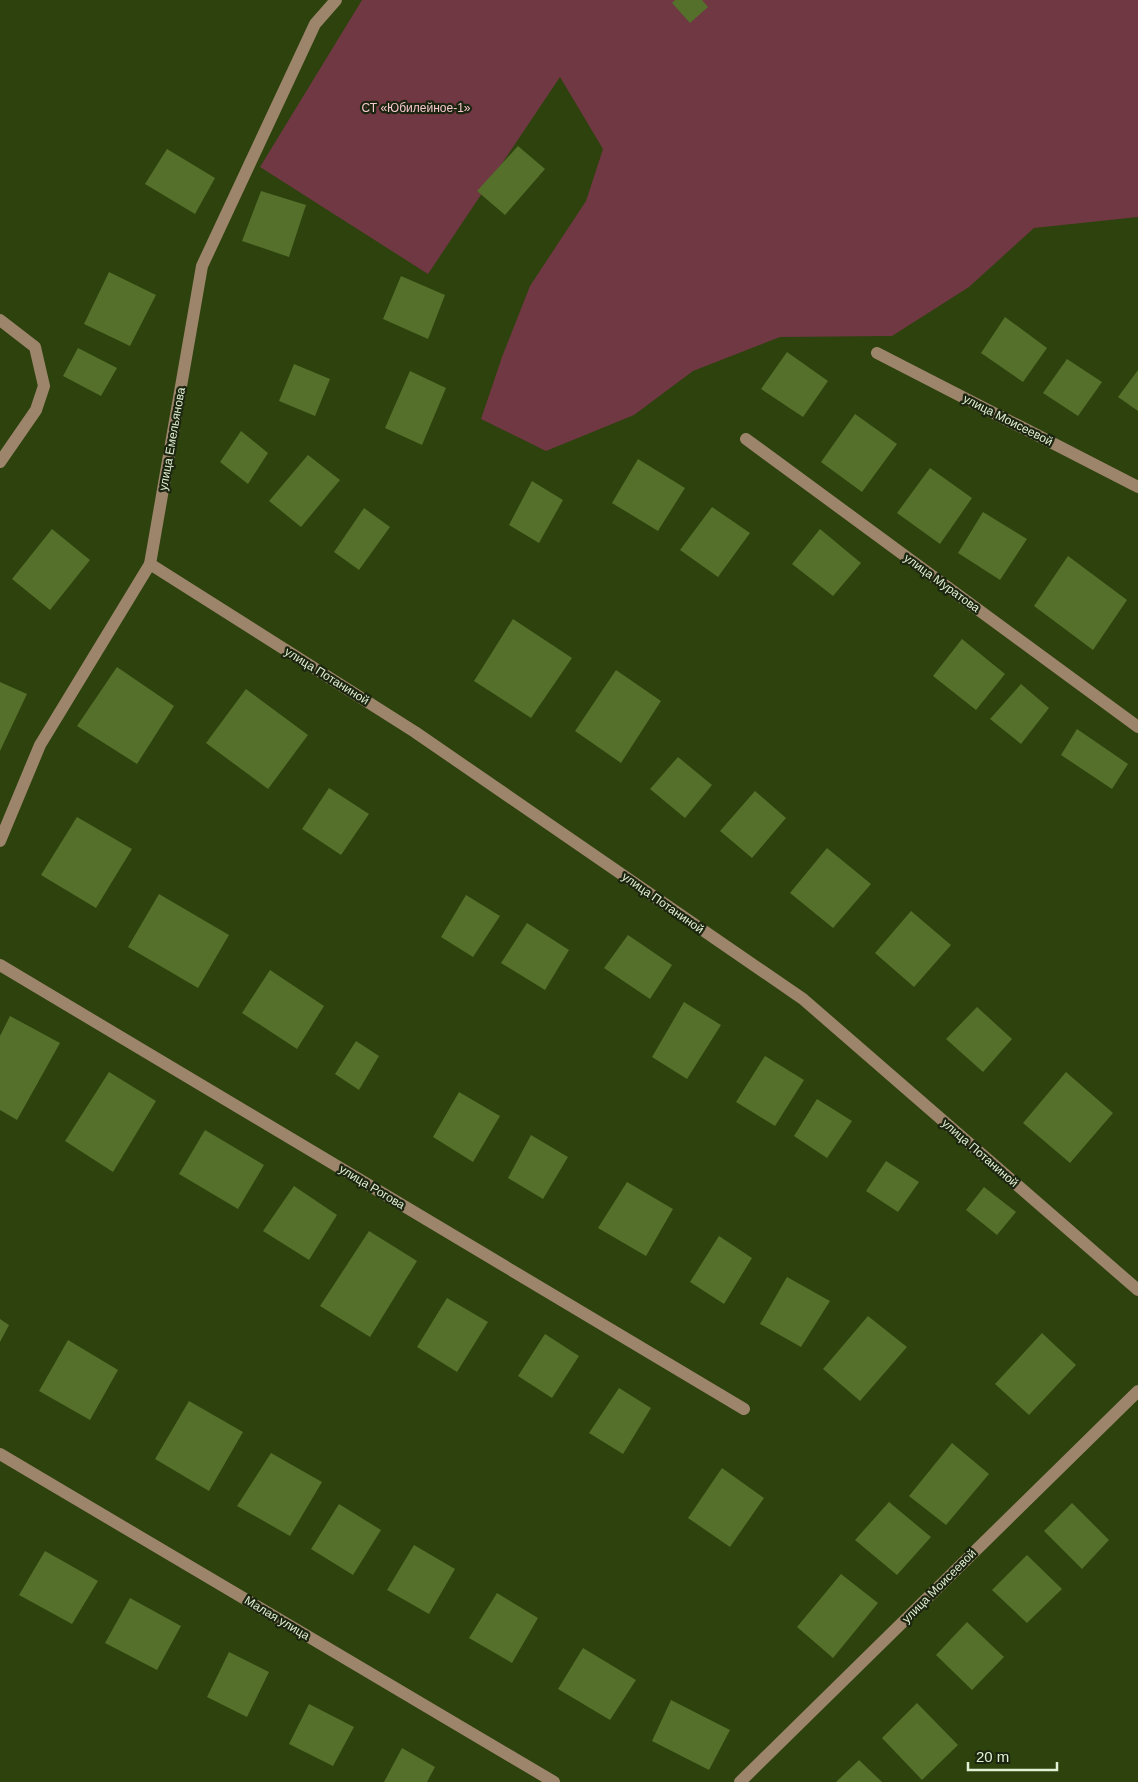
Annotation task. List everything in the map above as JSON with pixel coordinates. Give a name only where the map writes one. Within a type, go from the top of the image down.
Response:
[{"type":"street","name":"улица Емельянова","points":[[0,840],[40,745],[150,564],[202,266],[315,24],[336,0]]},
{"type":"street","points":[[0,320],[35,347],[44,386],[36,410],[0,462]]},
{"type":"street","name":"улица Моисеевой","points":[[877,353],[1138,488]]},
{"type":"street","name":"улица Муратова","points":[[746,439],[1138,727]]},
{"type":"street","name":"улица Потаниной","points":[[150,564],[415,732],[803,999],[1138,1290]]},
{"type":"street","name":"улица Рогова","points":[[0,965],[744,1409]]},
{"type":"street","name":"улица Моисеевой","points":[[740,1782],[1138,1390]]},
{"type":"street","name":"Малая улица","points":[[0,1454],[554,1782]]},
{"type":"green space","name":"СТ «Юбилейное-1»","points":[[362,0],[1138,0],[1138,217],[1034,228],[969,287],[892,336],[780,337],[693,371],[634,415],[546,451],[481,419],[502,357],[530,286],[586,201],[603,149],[560,77],[428,274],[260,167]]},
{"type":"building","points":[[675,0],[702,0],[708,7],[690,23],[672,3]]},
{"type":"building","points":[[518,146],[545,169],[505,215],[477,191]]},
{"type":"building","points":[[167,149],[215,178],[195,214],[145,184]]},
{"type":"building","points":[[261,191],[306,205],[289,257],[242,241]]},
{"type":"building","points":[[109,272],[156,295],[130,346],[84,324]]},
{"type":"building","points":[[401,276],[445,295],[428,339],[383,319]]},
{"type":"building","points":[[1005,317],[1047,348],[1023,382],[981,353]]},
{"type":"building","points":[[78,348],[117,368],[101,396],[63,376]]},
{"type":"building","points":[[787,352],[828,381],[803,417],[761,389]]},
{"type":"building","points":[[1067,359],[1102,382],[1078,416],[1043,393]]},
{"type":"building","points":[[294,364],[330,379],[315,416],[279,401]]},
{"type":"building","points":[[1138,370],[1138,411],[1118,397]]},
{"type":"building","points":[[410,371],[446,388],[422,445],[385,428]]},
{"type":"building","points":[[855,414],[897,444],[862,492],[821,462]]},
{"type":"building","points":[[241,431],[268,453],[248,484],[220,462]]},
{"type":"building","points":[[308,455],[340,480],[301,527],[269,501]]},
{"type":"building","points":[[638,459],[685,488],[658,531],[612,503]]},
{"type":"building","points":[[930,468],[972,498],[940,544],[897,513]]},
{"type":"building","points":[[532,481],[563,500],[539,543],[509,525]]},
{"type":"building","points":[[712,507],[750,533],[718,577],[680,550]]},
{"type":"building","points":[[364,508],[390,527],[359,570],[334,552]]},
{"type":"building","points":[[983,512],[1027,539],[1000,580],[958,553]]},
{"type":"building","points":[[52,529],[90,560],[50,610],[12,579]]},
{"type":"building","points":[[820,529],[861,563],[833,596],[792,564]]},
{"type":"building","points":[[1068,556],[1127,600],[1093,650],[1034,606]]},
{"type":"building","points":[[513,619],[572,658],[531,718],[474,681]]},
{"type":"building","points":[[962,639],[1005,674],[976,710],[933,676]]},
{"type":"building","points":[[117,667],[174,706],[137,764],[77,726]]},
{"type":"building","points":[[616,670],[661,701],[621,763],[575,731]]},
{"type":"building","points":[[0,682],[27,694],[0,751]]},
{"type":"building","points":[[1021,684],[1049,708],[1021,744],[990,719]]},
{"type":"building","points":[[246,689],[308,735],[268,789],[206,743]]},
{"type":"building","points":[[1077,729],[1128,764],[1112,789],[1061,755]]},
{"type":"building","points":[[678,757],[712,785],[685,818],[650,789]]},
{"type":"building","points":[[329,788],[369,814],[341,855],[302,829]]},
{"type":"building","points":[[755,791],[786,818],[752,858],[720,831]]},
{"type":"building","points":[[77,817],[132,849],[96,908],[41,875]]},
{"type":"building","points":[[827,848],[871,884],[833,928],[790,893]]},
{"type":"building","points":[[159,894],[229,935],[198,988],[128,947]]},
{"type":"building","points":[[466,895],[500,916],[473,957],[441,937]]},
{"type":"building","points":[[911,911],[951,945],[914,987],[875,953]]},
{"type":"building","points":[[527,923],[569,950],[545,990],[501,963]]},
{"type":"building","points":[[628,935],[672,965],[650,999],[604,968]]},
{"type":"building","points":[[270,970],[324,1006],[297,1049],[242,1013]]},
{"type":"building","points":[[684,1002],[721,1025],[687,1079],[652,1057]]},
{"type":"building","points":[[977,1007],[1012,1039],[983,1072],[946,1039]]},
{"type":"building","points":[[10,1016],[60,1043],[17,1120],[0,1110],[0,1036]]},
{"type":"building","points":[[356,1041],[379,1056],[359,1090],[335,1074]]},
{"type":"building","points":[[765,1056],[804,1080],[775,1126],[736,1102]]},
{"type":"building","points":[[109,1072],[156,1101],[113,1172],[65,1141]]},
{"type":"building","points":[[1066,1072],[1113,1113],[1070,1163],[1023,1123]]},
{"type":"building","points":[[459,1092],[500,1116],[473,1162],[433,1137]]},
{"type":"building","points":[[817,1099],[852,1121],[827,1158],[794,1136]]},
{"type":"building","points":[[205,1130],[264,1165],[238,1209],[179,1174]]},
{"type":"building","points":[[531,1135],[568,1157],[543,1199],[508,1178]]},
{"type":"building","points":[[886,1161],[919,1182],[898,1212],[866,1191]]},
{"type":"building","points":[[627,1182],[673,1209],[646,1256],[598,1228]]},
{"type":"building","points":[[294,1186],[337,1215],[309,1260],[263,1231]]},
{"type":"building","points":[[984,1187],[1016,1212],[997,1235],[966,1210]]},
{"type":"building","points":[[369,1231],[417,1261],[370,1337],[320,1306]]},
{"type":"building","points":[[719,1236],[752,1258],[724,1304],[690,1282]]},
{"type":"building","points":[[787,1277],[830,1301],[801,1347],[760,1324]]},
{"type":"building","points":[[447,1298],[488,1322],[457,1372],[417,1347]]},
{"type":"building","points":[[868,1316],[907,1347],[860,1401],[823,1369]]},
{"type":"building","points":[[0,1319],[9,1325],[0,1342]]},
{"type":"building","points":[[1042,1333],[1076,1365],[1029,1415],[995,1384]]},
{"type":"building","points":[[545,1334],[579,1356],[552,1398],[518,1376]]},
{"type":"building","points":[[68,1340],[118,1370],[90,1420],[39,1391]]},
{"type":"building","points":[[619,1388],[651,1408],[623,1454],[589,1433]]},
{"type":"building","points":[[189,1401],[243,1432],[209,1491],[155,1459]]},
{"type":"building","points":[[952,1443],[989,1474],[946,1525],[909,1496]]},
{"type":"building","points":[[271,1453],[322,1482],[290,1536],[237,1506]]},
{"type":"building","points":[[722,1468],[764,1498],[730,1547],[688,1518]]},
{"type":"building","points":[[889,1502],[931,1537],[897,1575],[855,1540]]},
{"type":"building","points":[[1072,1503],[1109,1540],[1082,1569],[1044,1531]]},
{"type":"building","points":[[339,1504],[381,1530],[353,1575],[311,1549]]},
{"type":"building","points":[[414,1545],[455,1569],[429,1614],[387,1590]]},
{"type":"building","points":[[45,1551],[98,1581],[72,1624],[19,1595]]},
{"type":"building","points":[[1027,1555],[1062,1589],[1027,1623],[992,1590]]},
{"type":"building","points":[[841,1574],[878,1603],[833,1658],[797,1627]]},
{"type":"building","points":[[497,1593],[538,1618],[512,1663],[469,1638]]},
{"type":"building","points":[[130,1598],[181,1626],[157,1670],[105,1643]]},
{"type":"building","points":[[967,1622],[1004,1657],[972,1690],[936,1655]]},
{"type":"building","points":[[583,1648],[636,1680],[610,1720],[558,1689]]},
{"type":"building","points":[[229,1652],[269,1672],[247,1717],[207,1697]]},
{"type":"building","points":[[671,1700],[730,1730],[709,1770],[652,1741]]},
{"type":"building","points":[[917,1703],[958,1745],[922,1780],[882,1738]]},
{"type":"building","points":[[309,1704],[354,1727],[333,1766],[289,1744]]},
{"type":"building","points":[[402,1748],[435,1767],[427,1782],[384,1782]]},
{"type":"building","points":[[859,1760],[882,1782],[836,1782]]}]
